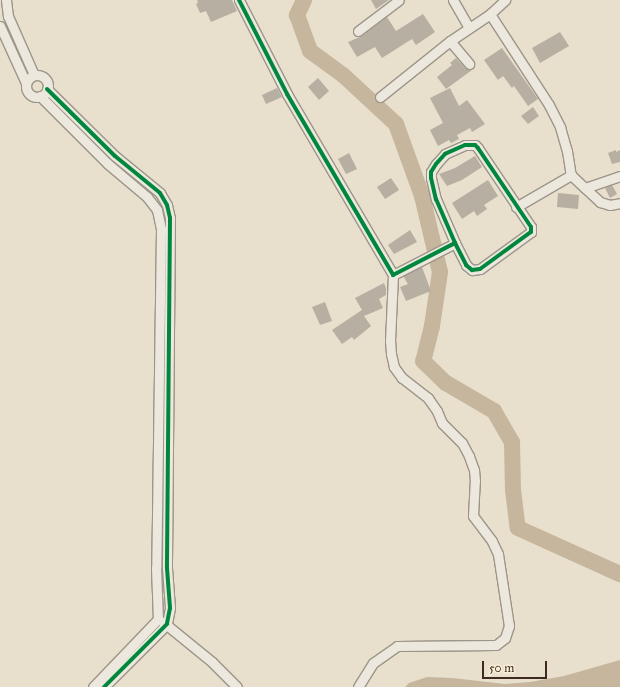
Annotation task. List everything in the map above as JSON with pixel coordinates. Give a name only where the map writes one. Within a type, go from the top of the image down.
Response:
[{"type":"street","points":[[6,0],[8,16],[34,75],[44,78],[47,89],[115,156],[160,193],[167,204],[170,218],[167,568],[170,608],[166,624],[104,687]]},
{"type":"street","points":[[239,0],[287,94],[393,275],[391,354],[394,367],[402,378],[428,398],[437,411],[442,423],[462,443],[470,456],[475,481],[472,516],[492,541],[498,554],[509,626],[505,638],[496,645],[397,646],[373,663],[358,687]]},
{"type":"street","points":[[358,31],[398,0]]},
{"type":"street","points":[[453,0],[469,28]]},
{"type":"street","points":[[380,97],[450,41],[490,14],[506,0]]},
{"type":"street","points":[[490,14],[549,105],[564,139],[570,161],[571,175],[600,202],[610,205],[620,203]]},
{"type":"street","points":[[0,26],[26,83],[29,93],[40,96],[108,164],[147,197],[157,210],[161,236],[156,568],[158,619],[94,687]]},
{"type":"street","points":[[450,41],[469,64]]},
{"type":"street","points":[[26,83],[34,75]]},
{"type":"street","points":[[40,96],[47,89]]},
{"type":"street","points":[[465,145],[475,145],[531,227],[531,232],[480,269],[472,270],[466,265],[454,242],[436,199],[431,178],[436,164],[445,154],[465,145]]},
{"type":"street","points":[[108,164],[115,156]]},
{"type":"street","points":[[516,207],[571,175]]},
{"type":"street","points":[[585,188],[620,176]]},
{"type":"street","points":[[393,275],[442,250],[454,242]]},
{"type":"street","points":[[160,355],[170,356]]},
{"type":"street","points":[[156,568],[167,568]]},
{"type":"street","points":[[158,619],[212,662],[237,687]]},
{"type":"shaded area","points":[[620,660],[620,687],[405,687],[409,683],[427,677],[452,678],[505,684],[530,682],[564,676]]},
{"type":"building","points":[[197,0],[232,0],[237,11],[211,22],[206,11],[200,13],[196,4],[198,3]]},
{"type":"building","points":[[371,0],[389,0],[376,9]]},
{"type":"building","points":[[423,14],[435,32],[416,45],[412,39],[382,58],[375,47],[357,57],[348,42],[362,36],[387,17],[396,31]]},
{"type":"building","points":[[560,32],[569,46],[540,63],[532,48]]},
{"type":"building","points":[[502,48],[538,99],[528,106],[514,86],[512,88],[503,76],[498,80],[484,60]]},
{"type":"building","points":[[456,58],[465,68],[472,70],[446,89],[437,77],[452,65],[450,63]]},
{"type":"building","points":[[318,78],[329,91],[319,100],[308,87]]},
{"type":"building","points":[[277,88],[282,97],[266,104],[262,95]]},
{"type":"building","points":[[450,88],[459,106],[467,100],[485,124],[472,132],[470,128],[457,135],[459,139],[451,143],[449,140],[438,146],[430,130],[443,123],[430,98]]},
{"type":"building","points":[[533,107],[539,116],[528,124],[521,116]]},
{"type":"building","points":[[616,150],[616,152],[620,150],[620,162],[612,164],[608,153]]},
{"type":"building","points":[[349,153],[357,169],[346,174],[338,159]]},
{"type":"building","points":[[475,156],[482,167],[462,180],[447,186],[439,174],[455,168]]},
{"type":"building","points":[[391,178],[399,190],[385,199],[377,187]]},
{"type":"building","points":[[488,180],[498,196],[484,205],[487,209],[477,216],[474,211],[462,219],[452,203]]},
{"type":"building","points":[[612,185],[617,194],[610,198],[605,188]]},
{"type":"building","points":[[558,193],[579,195],[578,209],[557,207]]},
{"type":"building","points":[[410,230],[417,242],[394,254],[388,245]]},
{"type":"building","points":[[422,267],[431,291],[406,301],[400,287],[408,284],[403,276]]},
{"type":"building","points":[[384,283],[386,295],[379,299],[383,308],[364,316],[371,326],[354,340],[352,337],[342,344],[332,330],[362,310],[355,298]]},
{"type":"building","points":[[325,302],[332,321],[320,325],[312,307]]},
{"type":"waterway","points":[[304,0],[297,15],[310,51],[343,75],[396,124],[422,196],[440,272],[432,326],[423,361],[446,383],[494,411],[512,442],[513,490],[518,528],[620,574]]},
{"type":"cycle path","points":[[239,0],[287,94],[393,275],[455,243],[466,265],[472,270],[480,269],[531,232],[531,227],[478,148],[475,145],[465,145],[445,154],[431,172],[436,199],[455,243]]},
{"type":"cycle path","points":[[47,89],[115,156],[160,193],[167,205],[170,218],[167,568],[170,608],[167,624],[104,687]]}]
